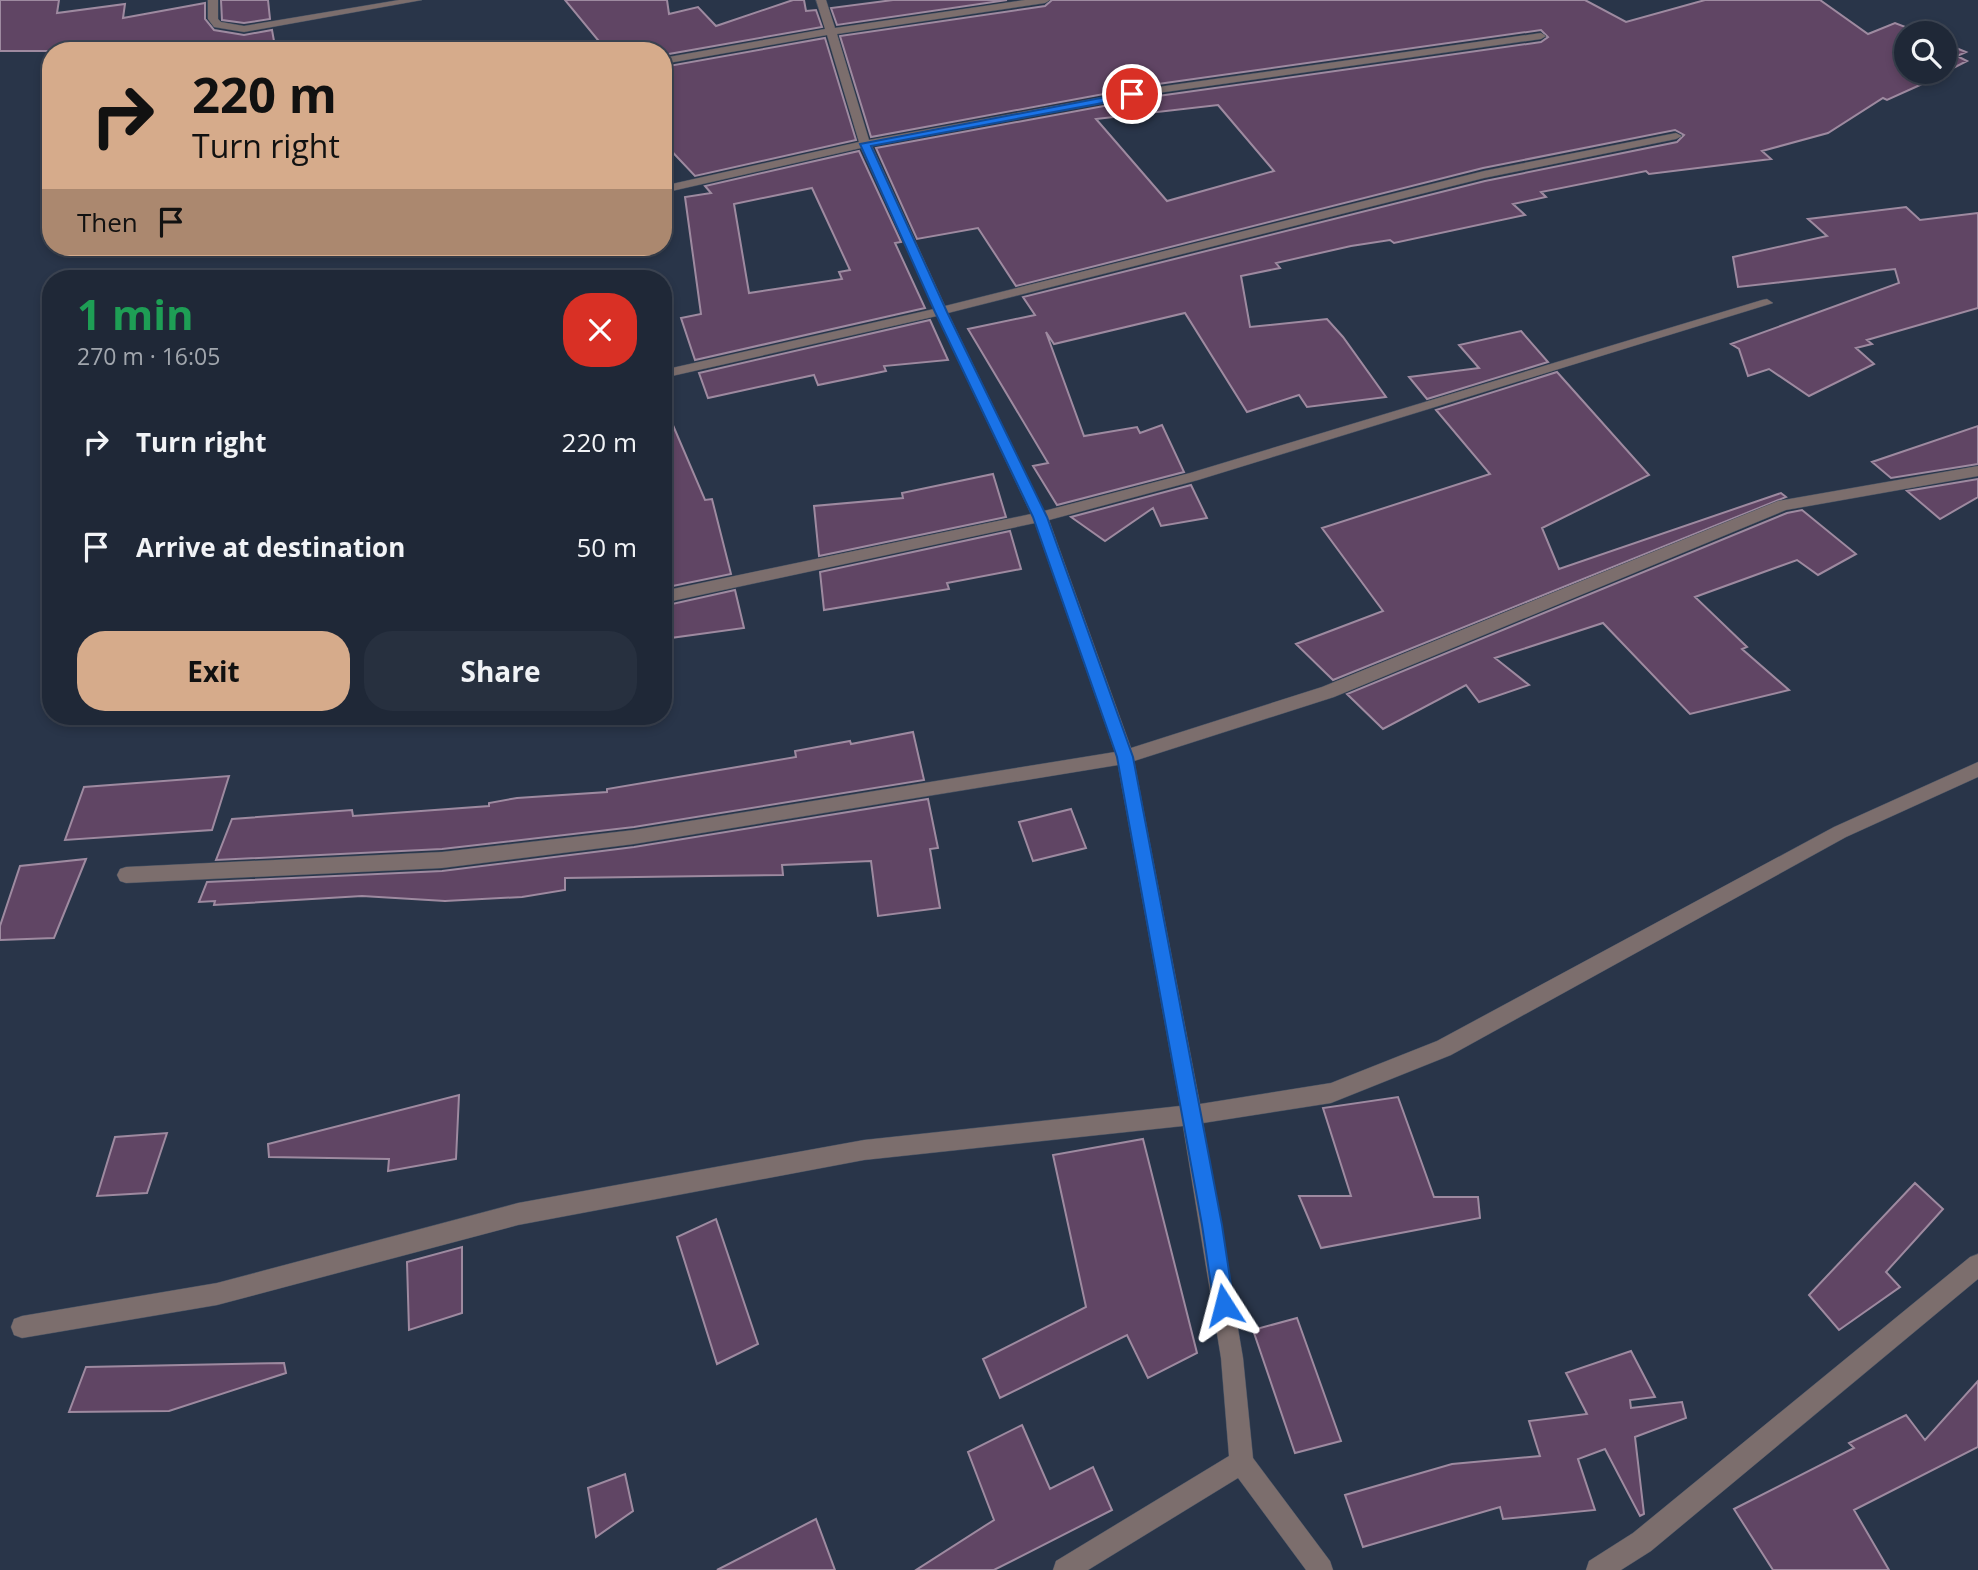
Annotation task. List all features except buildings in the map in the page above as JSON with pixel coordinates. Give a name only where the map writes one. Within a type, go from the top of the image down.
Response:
[{"type":"street","points":[[213,0],[213,19],[218,25],[244,29],[417,0]]},
{"type":"street","points":[[821,0],[865,144],[941,312],[1040,517],[1125,757],[1212,1225],[1232,1358],[1241,1462],[1321,1570]]},
{"type":"street","points":[[672,59],[781,39],[1045,0]]},
{"type":"street","points":[[672,188],[865,144],[1158,90],[1541,36]]},
{"type":"street","points":[[672,372],[941,312],[1484,175],[1676,136]]},
{"type":"street","points":[[672,595],[1040,517],[1193,477],[1767,303]]},
{"type":"street","points":[[126,875],[442,860],[606,841],[1125,757],[1328,692],[1783,505],[1978,471]]},
{"type":"street","points":[[22,1327],[217,1294],[518,1214],[864,1150],[1191,1115],[1331,1093],[1444,1048],[1840,832],[1978,769]]},
{"type":"street","points":[[1598,1570],[1642,1542],[1978,1265]]},
{"type":"street","points":[[1065,1570],[1241,1462]]},
{"type":"route","points":[[1132,94],[865,144],[941,312],[1040,517],[1125,757],[1212,1225],[1224,1305]]}]
